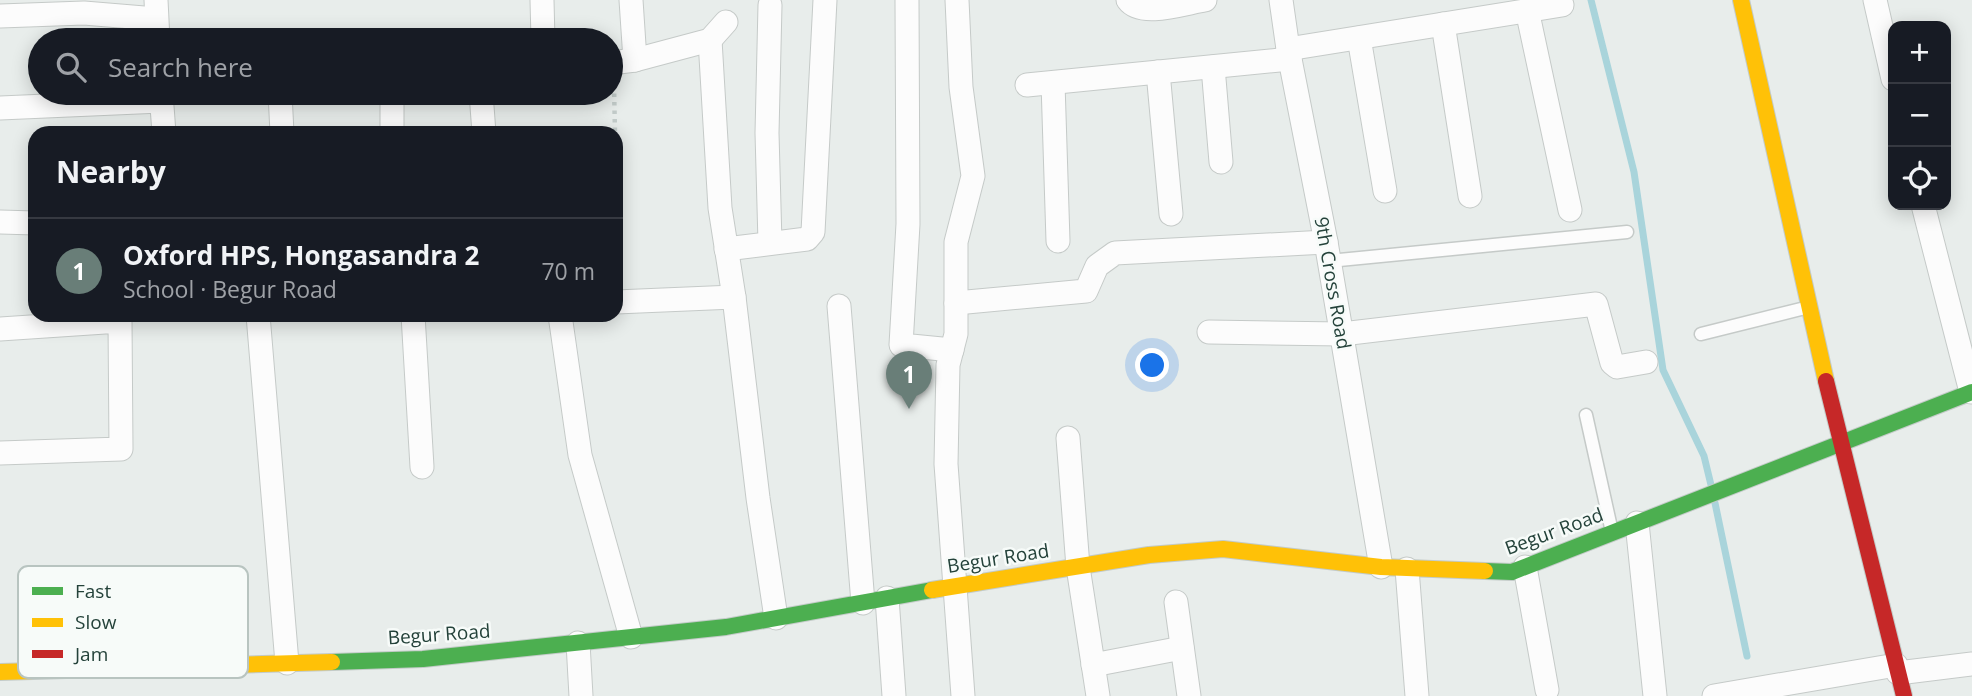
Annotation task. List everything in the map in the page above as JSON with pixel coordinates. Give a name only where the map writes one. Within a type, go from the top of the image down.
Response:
[{"type":"main road","points":[[1741,0],[1840,443],[1903,696]]},
{"type":"main road","name":"Begur Road","points":[[248,664],[423,659],[726,627],[1149,555],[1223,549],[1381,567],[1512,572],[1971,392]]},
{"type":"main road","name":"Begur Road","points":[[0,672],[18,671]]},
{"type":"street","points":[[542,0],[543,28]]},
{"type":"street","points":[[623,45],[631,0]]},
{"type":"street","points":[[726,249],[807,239],[813,232],[825,0]]},
{"type":"street","points":[[907,0],[908,224],[901,345],[952,349]]},
{"type":"street","points":[[957,0],[961,87],[972,176],[956,242],[956,334],[948,365],[946,464],[963,696]]},
{"type":"street","points":[[1128,0],[1131,5],[1147,10],[1205,0]]},
{"type":"street","name":"9th Cross Road","points":[[1281,0],[1328,252],[1381,567]]},
{"type":"street","points":[[1875,0],[1888,57]]},
{"type":"street","points":[[770,5],[767,133],[770,243]]},
{"type":"street","points":[[1027,85],[1213,66],[1289,54],[1359,38],[1562,5]]},
{"type":"street","points":[[1527,10],[1570,210]]},
{"type":"street","points":[[0,16],[84,13],[157,20]]},
{"type":"street","points":[[623,61],[709,40],[726,22]]},
{"type":"street","points":[[1443,24],[1470,196]]},
{"type":"street","points":[[1359,38],[1385,191]]},
{"type":"street","points":[[709,40],[714,132],[726,249],[776,618]]},
{"type":"street","points":[[1213,66],[1221,162]]},
{"type":"street","points":[[1158,72],[1171,214]]},
{"type":"street","points":[[1053,83],[1058,241]]},
{"type":"street","points":[[0,108],[44,105]]},
{"type":"street","points":[[162,105],[163,126]]},
{"type":"street","points":[[281,105],[282,126]]},
{"type":"street","points":[[392,105],[392,126]]},
{"type":"street","points":[[482,105],[483,126]]},
{"type":"street","points":[[1924,210],[1971,392]]},
{"type":"street","points":[[0,222],[28,223]]},
{"type":"street","points":[[956,303],[1086,291],[1097,265],[1115,253],[1328,252]]},
{"type":"street","points":[[623,302],[734,297]]},
{"type":"street","points":[[1209,332],[1342,334],[1596,304],[1612,363],[1618,367],[1646,362]]},
{"type":"street","points":[[839,306],[863,603]]},
{"type":"street","points":[[0,329],[105,322]]},
{"type":"street","points":[[0,453],[121,449],[120,322]]},
{"type":"street","points":[[259,322],[287,663]]},
{"type":"street","points":[[413,322],[422,467]]},
{"type":"street","points":[[561,322],[580,456],[631,637]]},
{"type":"street","points":[[1068,438],[1078,567],[1098,696]]},
{"type":"street","points":[[1637,523],[1655,696]]},
{"type":"street","points":[[1525,567],[1547,690]]},
{"type":"street","points":[[1407,569],[1417,696]]},
{"type":"street","points":[[887,598],[894,696]]},
{"type":"street","points":[[1176,602],[1189,696]]},
{"type":"street","points":[[579,643],[581,696]]},
{"type":"street","points":[[1093,665],[1182,648]]},
{"type":"street","points":[[1714,696],[1799,689],[1897,669],[1972,664]]},
{"type":"lane","points":[[1328,252],[1627,232]]},
{"type":"lane","points":[[1702,334],[1809,307]]},
{"type":"lane","points":[[1586,415],[1612,533]]},
{"type":"path","points":[[615,126],[617,105]]},
{"type":"waterway","points":[[1591,0],[1634,172],[1663,370],[1704,456],[1711,485]]},
{"type":"waterway","points":[[1715,503],[1747,656]]},
{"type":"traffic: fast","points":[[1485,571],[1512,572],[1972,392]]},
{"type":"traffic: fast","points":[[332,662],[423,659],[726,627],[932,590]]},
{"type":"traffic: slow","points":[[1741,0],[1826,381]]},
{"type":"traffic: slow","points":[[932,590],[1149,555],[1223,549],[1381,567],[1485,571]]},
{"type":"traffic: slow","points":[[248,665],[332,662]]},
{"type":"traffic: slow","points":[[0,672],[18,671]]},
{"type":"traffic: jam","points":[[1826,381],[1904,696]]},
{"type":"place","name":"Oxford HPS, Hongasandra 2","points":[[909,409]]}]
